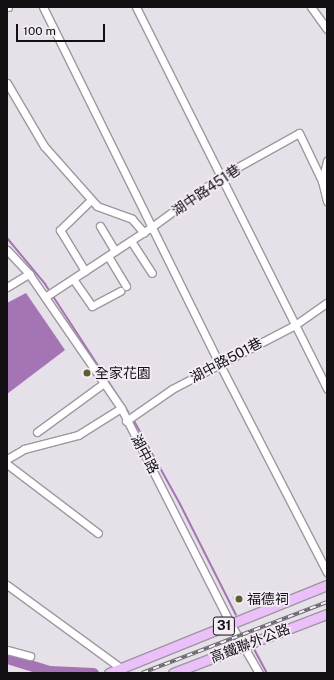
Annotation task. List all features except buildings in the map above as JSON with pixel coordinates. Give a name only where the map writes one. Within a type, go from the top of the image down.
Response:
[{"type":"main road","name":"高鐵聯外公路","points":[[109,673],[327,585]]},
{"type":"main road","name":"高鐵聯外公路","points":[[176,672],[327,614]]},
{"type":"street","points":[[43,7],[153,226],[219,363],[327,572]]},
{"type":"street","points":[[136,7],[327,389]]},
{"type":"street","points":[[311,7],[327,29]]},
{"type":"street","points":[[7,83],[44,146],[96,206],[132,219],[144,233]]},
{"type":"street","name":"湖中路451巷","points":[[45,297],[144,233],[220,177],[299,134],[322,181],[327,201]]},
{"type":"street","points":[[322,181],[327,162]]},
{"type":"street","points":[[85,271],[60,230],[91,200]]},
{"type":"street","points":[[100,226],[115,251]]},
{"type":"street","points":[[131,241],[152,273]]},
{"type":"street","name":"湖中路","points":[[7,250],[29,274],[120,408],[230,623],[259,673]]},
{"type":"street","points":[[73,279],[92,306],[123,288],[108,256]]},
{"type":"street","points":[[7,287],[29,274]]},
{"type":"street","name":"湖中路501巷","points":[[126,421],[172,389],[219,363],[295,325],[327,303]]},
{"type":"street","points":[[37,432],[104,384]]},
{"type":"street","points":[[7,459],[24,449],[78,435],[120,408]]},
{"type":"street","points":[[7,464],[98,533]]},
{"type":"street","points":[[7,585],[121,668]]},
{"type":"street","points":[[7,650],[30,656]]},
{"type":"shaded area","points":[[26,293],[65,350],[7,394],[7,303]]},
{"type":"waterway","points":[[7,238],[45,284],[128,412]]},
{"type":"waterway","points":[[134,421],[180,504],[236,615]]},
{"type":"waterway","points":[[254,649],[267,673]]},
{"type":"waterway","points":[[7,658],[49,671],[93,673]]},
{"type":"railway","points":[[142,673],[327,602]]},
{"type":"place","name":"全家花園","points":[[87,373]]},
{"type":"place","name":"福德祠","points":[[239,599]]}]
